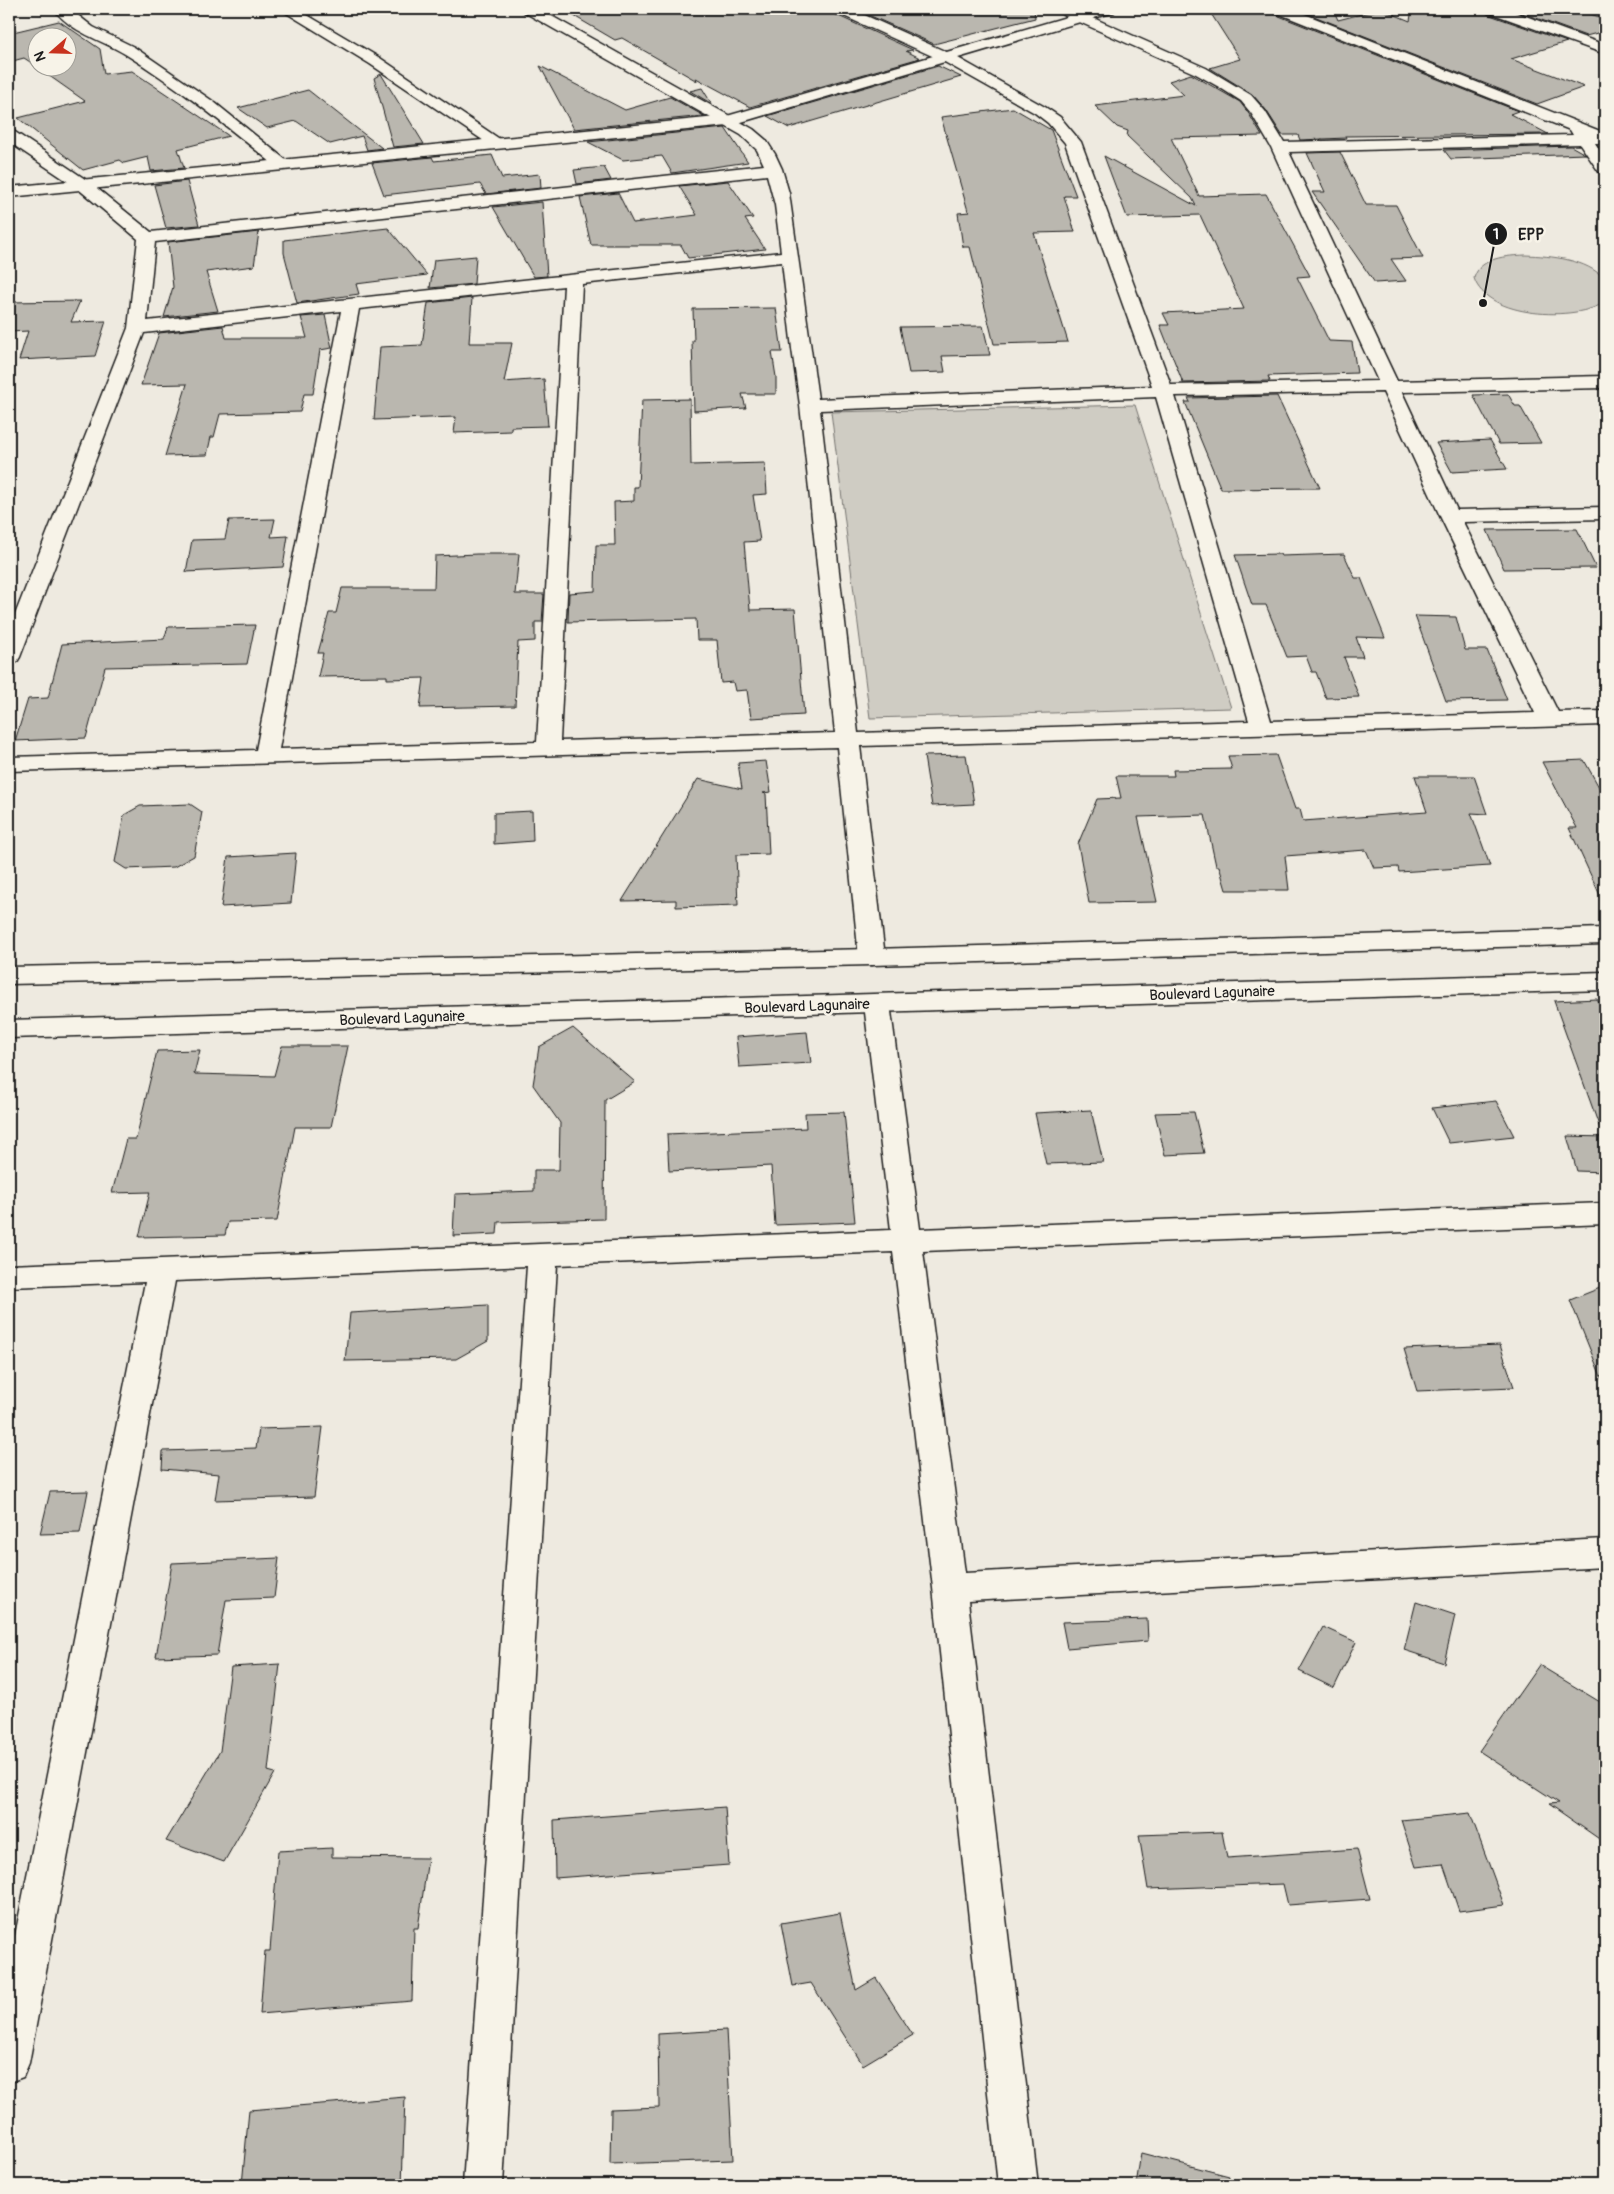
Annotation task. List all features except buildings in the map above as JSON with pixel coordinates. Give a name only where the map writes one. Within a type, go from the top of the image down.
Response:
[{"type":"street","points":[[61,9],[88,30],[129,50],[209,105],[284,165]]},
{"type":"street","points":[[287,9],[375,61],[499,144]]},
{"type":"street","points":[[529,9],[747,132],[758,141],[769,156],[785,209],[794,274],[802,363],[810,405],[846,740],[872,956]]},
{"type":"street","points":[[840,9],[946,57],[1040,110],[1054,120],[1074,142],[1171,411],[1262,728]]},
{"type":"street","points":[[1062,9],[1201,71],[1246,98],[1257,111],[1279,147],[1450,516],[1550,720]]},
{"type":"street","points":[[9,192],[728,121],[1109,9]]},
{"type":"street","points":[[1280,9],[1580,133],[1605,139]]},
{"type":"street","points":[[1493,9],[1605,50]]},
{"type":"street","points":[[1279,147],[1580,133]]},
{"type":"street","points":[[1580,133],[1605,169]]},
{"type":"street","points":[[9,135],[82,184],[147,238],[774,170]]},
{"type":"street","points":[[9,657],[136,328],[147,238]]},
{"type":"street","points":[[136,328],[790,256]]},
{"type":"street","points":[[548,749],[574,280]]},
{"type":"street","points":[[266,756],[351,305]]},
{"type":"street","points":[[810,405],[1163,392],[1605,382]]},
{"type":"street","points":[[1450,516],[1605,513]]},
{"type":"street","points":[[9,764],[1605,718]]},
{"type":"street","points":[[9,976],[872,956],[1605,936]]},
{"type":"street","name":"Boulevard Lagunaire","points":[[9,1029],[877,1004],[1605,980]]},
{"type":"street","points":[[877,1004],[905,1241],[950,1588],[1018,2185]]},
{"type":"street","points":[[9,1276],[1605,1213]]},
{"type":"street","points":[[483,2185],[543,1255]]},
{"type":"street","points":[[9,2063],[162,1270]]},
{"type":"street","points":[[950,1588],[1605,1552]]},
{"type":"shaded area","points":[[1525,255],[1568,260],[1597,272],[1605,279],[1605,302],[1592,308],[1574,312],[1554,314],[1533,313],[1495,301],[1482,291],[1474,278],[1482,266],[1495,259]]},
{"type":"shaded area","points":[[1135,405],[1231,708],[870,718],[831,412]]},
{"type":"place","name":"EPP","points":[[1483,303]]}]
